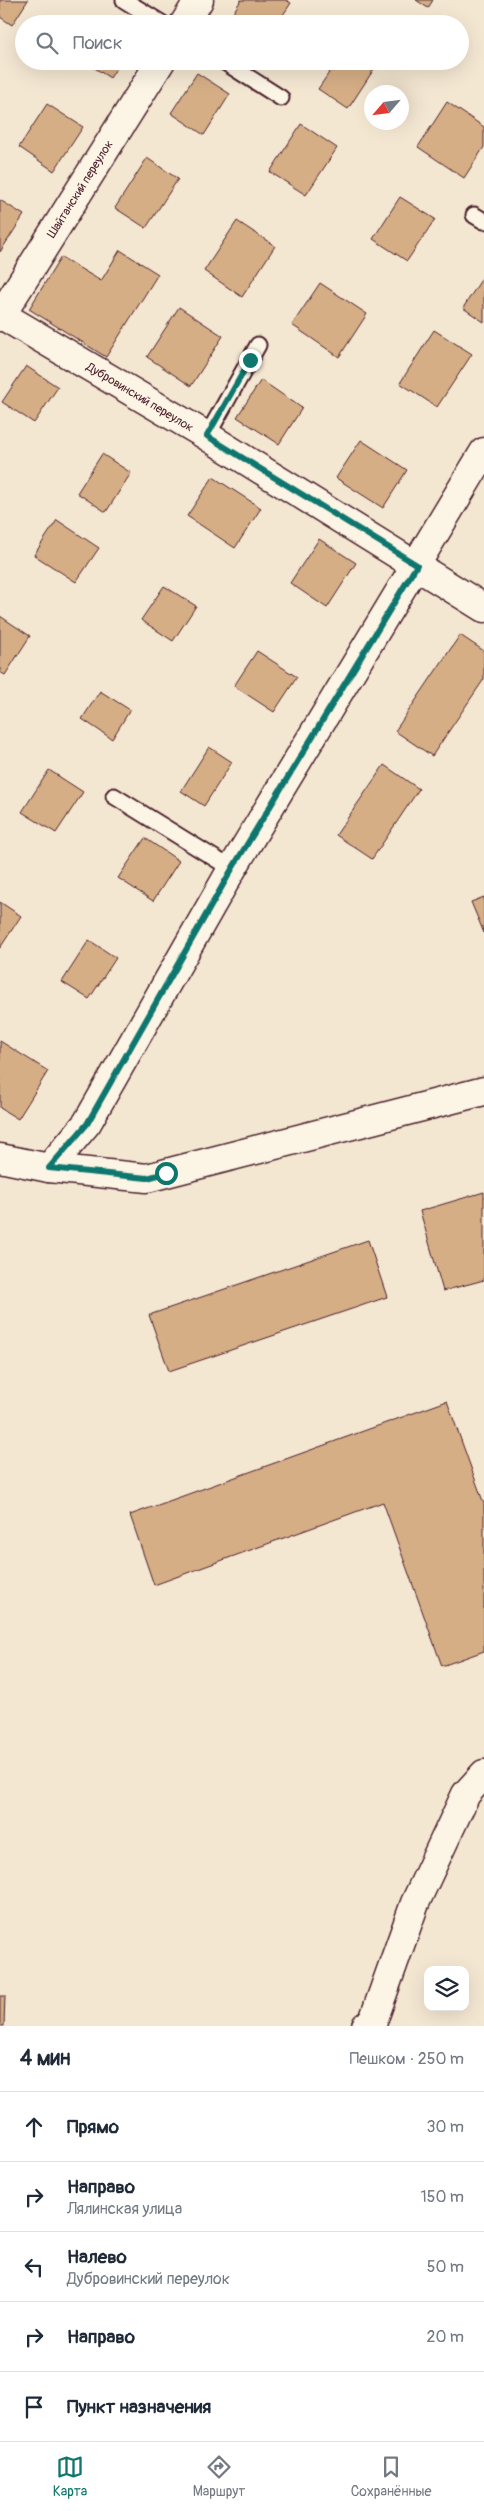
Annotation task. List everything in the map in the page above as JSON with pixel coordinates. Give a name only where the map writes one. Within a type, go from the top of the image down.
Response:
[{"type":"street","points":[[190,15],[199,0]]},
{"type":"street","name":"Шайтанский переулок","points":[[0,315],[155,70]]},
{"type":"street","name":"Дубровинский переулок","points":[[0,315],[207,436],[484,608]]},
{"type":"street","points":[[49,1168],[87,1124],[232,869],[484,452]]},
{"type":"street","points":[[0,1158],[49,1168],[147,1178],[484,1091]]},
{"type":"street","points":[[366,2026],[373,2020],[414,1903],[466,1794],[484,1774]]},
{"type":"lane","points":[[124,0],[148,15]]},
{"type":"lane","points":[[237,70],[281,98]]},
{"type":"lane","points":[[207,436],[258,345]]},
{"type":"lane","points":[[114,796],[232,869]]},
{"type":"lane","points":[[0,1170],[49,1168]]},
{"type":"building","points":[[0,0],[28,0],[18,15],[15,15],[15,20],[12,25],[0,17]]},
{"type":"building","points":[[241,0],[286,0],[291,3],[283,15],[232,15]]},
{"type":"building","points":[[416,0],[433,0],[428,8]]},
{"type":"building","points":[[98,70],[115,70],[110,78]]},
{"type":"building","points":[[331,70],[373,70],[348,109],[318,89]]},
{"type":"building","points":[[197,73],[230,94],[204,135],[171,113]]},
{"type":"building","points":[[447,102],[484,127],[484,147],[464,178],[418,147]]},
{"type":"building","points":[[47,104],[83,127],[54,171],[19,147]]},
{"type":"building","points":[[301,124],[337,148],[306,195],[270,172]]},
{"type":"building","points":[[147,158],[178,179],[146,228],[115,208]]},
{"type":"building","points":[[400,197],[435,219],[407,261],[373,239]]},
{"type":"building","points":[[0,200],[24,215],[0,252]]},
{"type":"building","points":[[237,221],[275,246],[242,297],[204,271]]},
{"type":"building","points":[[120,250],[158,274],[106,357],[29,309],[61,257],[101,281]]},
{"type":"building","points":[[484,275],[484,322],[463,308]]},
{"type":"building","points":[[320,283],[367,314],[339,357],[292,325]]},
{"type":"building","points":[[179,307],[223,336],[191,386],[147,357]]},
{"type":"building","points":[[434,330],[472,354],[437,407],[400,383]]},
{"type":"building","points":[[26,366],[58,387],[34,423],[2,402]]},
{"type":"building","points":[[261,380],[302,408],[279,444],[237,417]]},
{"type":"building","points":[[361,440],[407,470],[383,508],[336,478]]},
{"type":"building","points":[[102,454],[131,473],[106,512],[77,493]]},
{"type":"building","points":[[213,477],[261,508],[235,548],[187,516]]},
{"type":"building","points":[[57,520],[99,548],[76,582],[34,555]]},
{"type":"building","points":[[319,539],[356,563],[327,608],[290,583]]},
{"type":"building","points":[[164,586],[196,606],[173,641],[141,620]]},
{"type":"building","points":[[0,616],[30,636],[5,675],[0,672]]},
{"type":"building","points":[[460,635],[484,651],[484,679],[432,756],[395,731]]},
{"type":"building","points":[[257,651],[297,677],[274,712],[234,686]]},
{"type":"building","points":[[100,691],[130,710],[112,739],[82,719]]},
{"type":"building","points":[[209,747],[232,762],[204,806],[181,791]]},
{"type":"building","points":[[384,765],[419,789],[372,859],[336,835]]},
{"type":"building","points":[[49,770],[83,792],[56,833],[22,812]]},
{"type":"building","points":[[145,838],[179,861],[153,901],[118,878]]},
{"type":"building","points":[[484,897],[484,933],[471,902]]},
{"type":"building","points":[[0,902],[21,916],[0,948]]},
{"type":"building","points":[[89,940],[116,958],[89,999],[62,982]]},
{"type":"building","points":[[0,1041],[48,1071],[18,1119],[0,1108]]},
{"type":"building","points":[[484,1192],[484,1280],[443,1291],[420,1211]]},
{"type":"building","points":[[368,1240],[387,1297],[169,1371],[149,1315]]},
{"type":"building","points":[[447,1401],[484,1504],[484,1651],[442,1666],[383,1502],[154,1585],[130,1515]]},
{"type":"building","points":[[0,1996],[5,1996],[4,2026],[0,2026]]},
{"type":"route","points":[[166,1173],[147,1178],[49,1168],[87,1124],[232,869],[417,565],[207,436],[250,360]]}]
